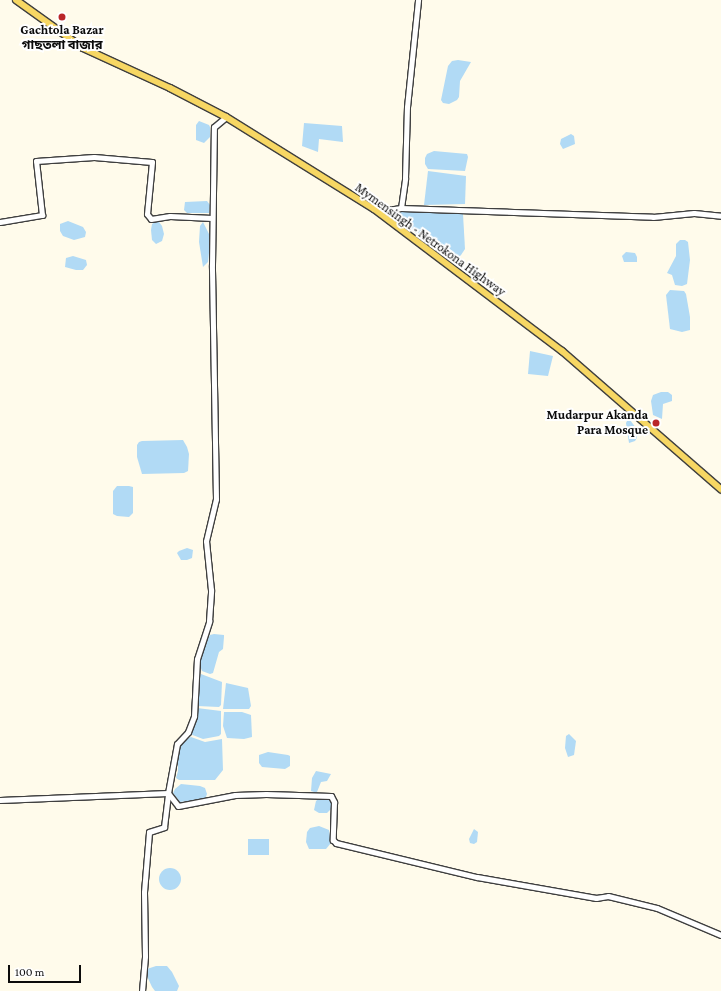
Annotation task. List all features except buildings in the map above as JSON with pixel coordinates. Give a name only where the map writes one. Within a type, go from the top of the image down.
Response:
[{"type":"main road","name":"Mymensingh - Netrokona Highway","points":[[16,0],[83,48],[170,88],[226,118],[374,209],[562,351],[721,489]]},
{"type":"street","points":[[401,208],[405,178],[407,108],[418,0]]},
{"type":"street","points":[[142,991],[146,956],[144,892],[149,832],[164,827],[168,793],[177,744],[188,732],[194,716],[196,660],[209,621],[211,590],[206,541],[216,499],[212,218],[214,127],[226,118]]},
{"type":"street","points":[[0,222],[42,215],[36,161],[94,157],[152,162],[148,214],[151,219],[170,216],[212,218]]},
{"type":"street","points":[[374,209],[387,210],[401,208],[653,216],[694,213],[721,216]]},
{"type":"street","points":[[0,800],[168,793]]},
{"type":"street","points":[[168,793],[178,806],[235,795],[266,794],[331,796],[334,802],[333,840],[336,843],[478,878],[596,898],[608,896],[657,908],[721,935]]},
{"type":"water","points":[[458,60],[471,62],[460,81],[459,97],[457,100],[449,104],[443,103],[441,100],[448,66],[452,61]]},
{"type":"water","points":[[199,121],[209,125],[210,127],[210,137],[204,143],[196,140],[196,125]]},
{"type":"water","points":[[304,123],[342,126],[343,142],[319,139],[318,152],[302,146]]},
{"type":"water","points":[[571,134],[574,136],[575,144],[563,149],[560,144],[561,139]]},
{"type":"water","points":[[434,151],[467,154],[468,157],[465,171],[428,169],[425,164],[425,158],[427,154]]},
{"type":"water","points":[[428,171],[466,176],[465,204],[424,205]]},
{"type":"water","points":[[207,201],[210,205],[209,213],[187,213],[184,210],[185,202]]},
{"type":"water","points":[[410,210],[463,214],[465,249],[461,255],[456,260],[426,241],[393,214]]},
{"type":"water","points":[[68,221],[83,227],[86,232],[85,237],[74,240],[63,236],[60,231],[60,224]]},
{"type":"water","points":[[159,222],[162,226],[164,234],[162,241],[156,244],[152,240],[151,230],[152,224]]},
{"type":"water","points":[[203,222],[209,234],[210,244],[208,262],[203,267],[199,242],[200,226]]},
{"type":"water","points":[[680,240],[685,240],[688,242],[690,260],[687,284],[682,286],[675,285],[672,275],[667,273],[676,256],[676,244]]},
{"type":"water","points":[[626,252],[635,253],[637,262],[624,262],[622,256]]},
{"type":"water","points":[[73,256],[86,260],[87,265],[83,270],[65,267],[66,258]]},
{"type":"water","points":[[670,290],[684,291],[686,294],[690,317],[690,330],[682,332],[670,329],[666,295]]},
{"type":"water","points":[[530,351],[553,356],[548,376],[528,374]]},
{"type":"water","points":[[661,392],[668,392],[672,395],[672,401],[663,404],[662,419],[653,415],[651,401],[653,395]]},
{"type":"water","points":[[630,420],[636,428],[637,438],[635,441],[629,443],[626,423]]},
{"type":"water","points":[[183,440],[189,454],[188,471],[184,473],[142,474],[137,457],[137,445],[139,442]]},
{"type":"water","points":[[117,486],[133,487],[133,513],[129,517],[117,516],[113,514],[113,491]]},
{"type":"water","points":[[187,548],[193,550],[192,558],[181,560],[177,553]]},
{"type":"water","points":[[210,635],[224,635],[223,649],[219,652],[213,673],[210,674],[202,671],[199,663],[203,647]]},
{"type":"water","points":[[201,674],[222,682],[221,705],[219,707],[197,706],[196,703],[199,678]]},
{"type":"water","points":[[226,683],[248,688],[251,706],[249,709],[223,709]]},
{"type":"water","points":[[197,708],[221,711],[221,734],[219,736],[203,739],[190,734]]},
{"type":"water","points":[[224,712],[242,712],[251,715],[252,737],[244,739],[227,738],[223,726]]},
{"type":"water","points":[[569,734],[576,741],[574,755],[568,757],[565,748],[566,736]]},
{"type":"water","points":[[191,737],[205,742],[222,739],[223,770],[215,780],[179,780],[176,778],[178,771],[178,749],[183,741]]},
{"type":"water","points":[[268,752],[290,756],[290,766],[285,769],[262,767],[259,763],[259,755]]},
{"type":"water","points":[[316,771],[331,774],[327,781],[321,782],[317,792],[314,792],[311,791],[312,778]]},
{"type":"water","points":[[181,784],[205,788],[207,794],[205,799],[180,802],[173,793]]},
{"type":"water","points":[[321,797],[328,798],[331,802],[331,809],[327,813],[319,813],[314,810],[316,801]]},
{"type":"water","points":[[319,826],[329,830],[331,843],[326,849],[309,849],[306,842],[307,832],[310,828]]},
{"type":"water","points":[[474,829],[478,832],[477,842],[474,844],[470,843],[469,839]]},
{"type":"water","points":[[248,839],[269,839],[269,855],[248,855]]},
{"type":"water","points":[[170,868],[178,871],[181,879],[178,887],[170,890],[162,887],[159,879],[162,871]]},
{"type":"water","points":[[156,966],[167,966],[172,972],[179,986],[177,991],[155,991],[146,974],[147,969]]},
{"type":"place","name":"Gachtola Bazar গাছতলা বাজার","points":[[62,17]]},
{"type":"place","name":"Mudarpur Akanda Para Mosque","points":[[656,423]]}]
